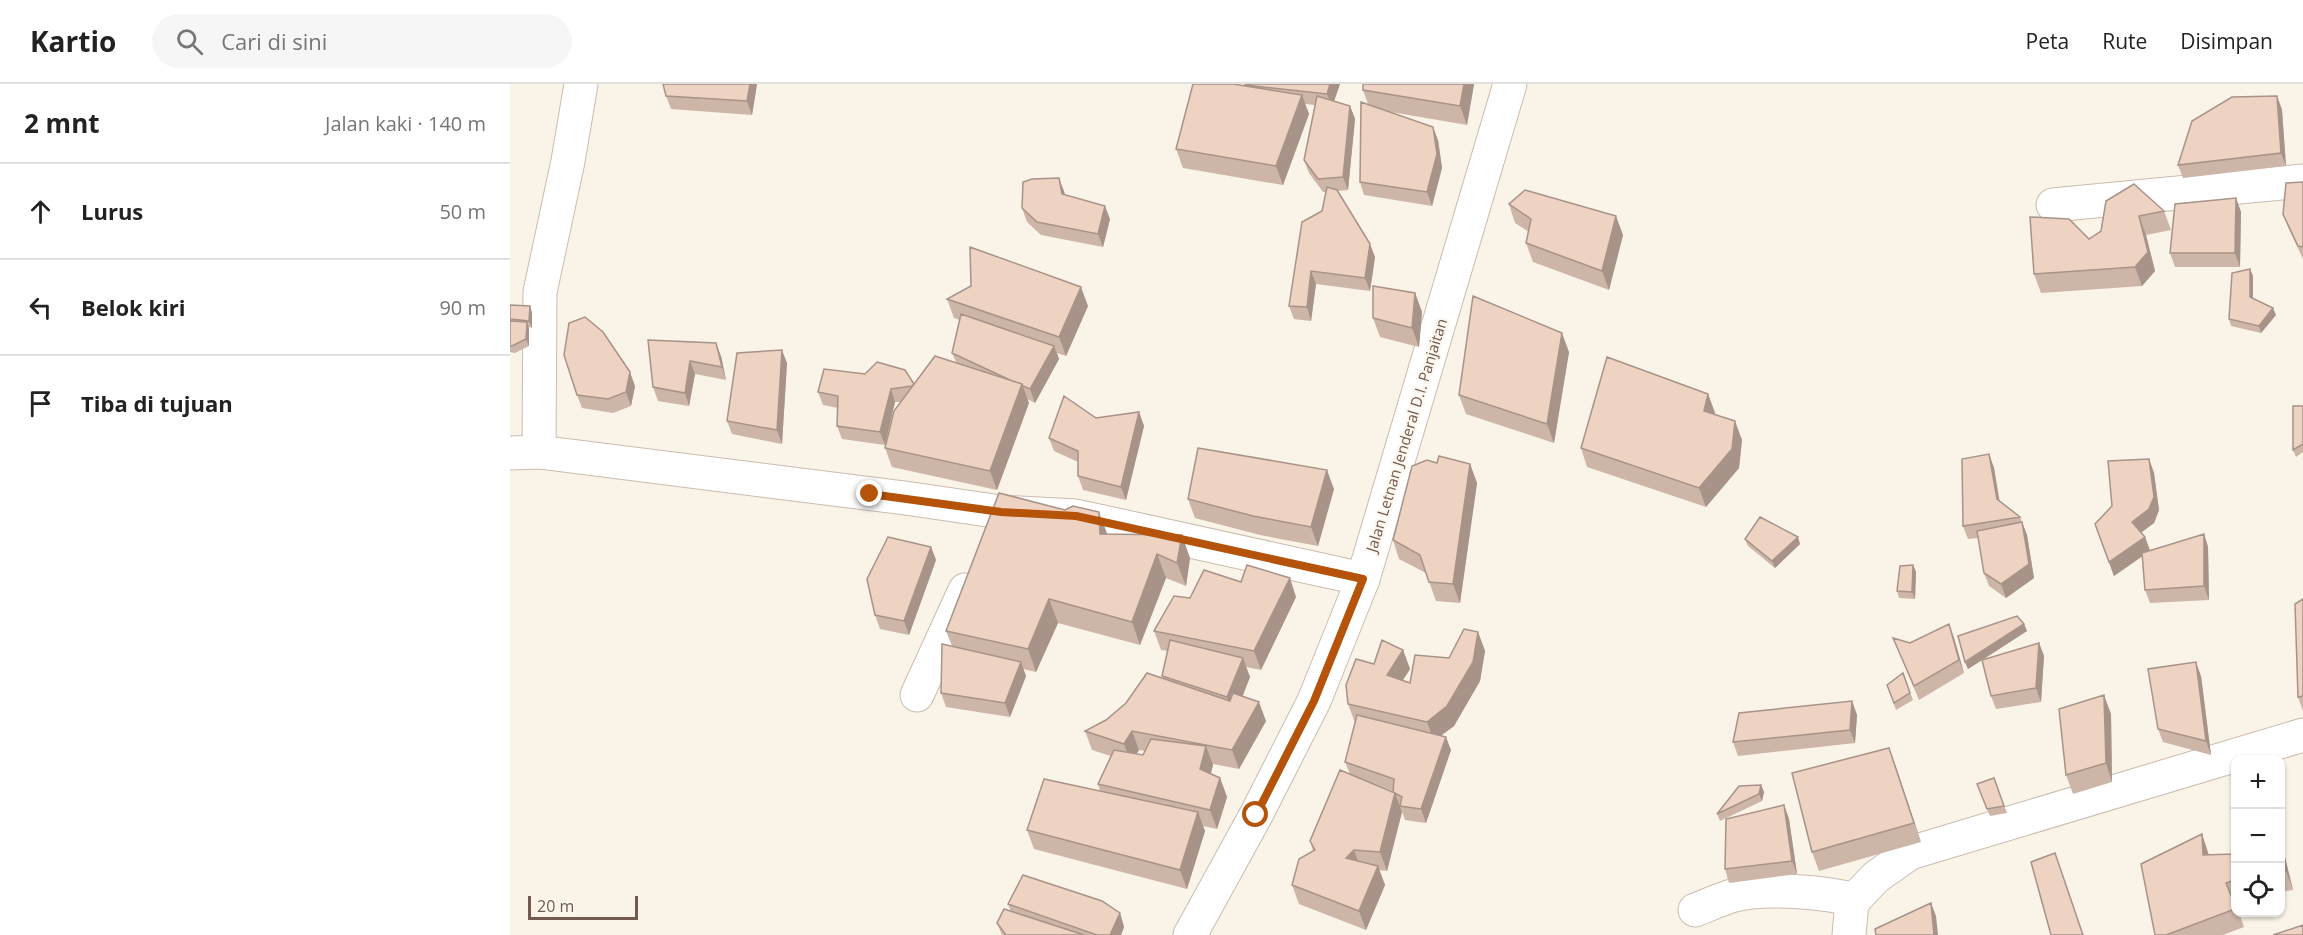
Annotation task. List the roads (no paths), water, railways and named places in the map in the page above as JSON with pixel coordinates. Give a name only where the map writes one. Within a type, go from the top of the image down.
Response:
[{"type":"street","points":[[581,84],[568,161],[540,292],[525,452],[905,498],[1001,512],[1076,516],[1363,579]]},
{"type":"street","name":"Jalan Letnan Jenderal D.I. Panjaitan","points":[[1190,935],[1314,701],[1363,579],[1510,84]]},
{"type":"street","points":[[2053,205],[2303,181]]},
{"type":"street","points":[[917,695],[1001,512]]},
{"type":"street","points":[[1849,935],[1852,902],[1876,877],[1910,853],[2303,735]]},
{"type":"street","points":[[1695,910],[1736,895],[1763,892],[1855,900]]}]
